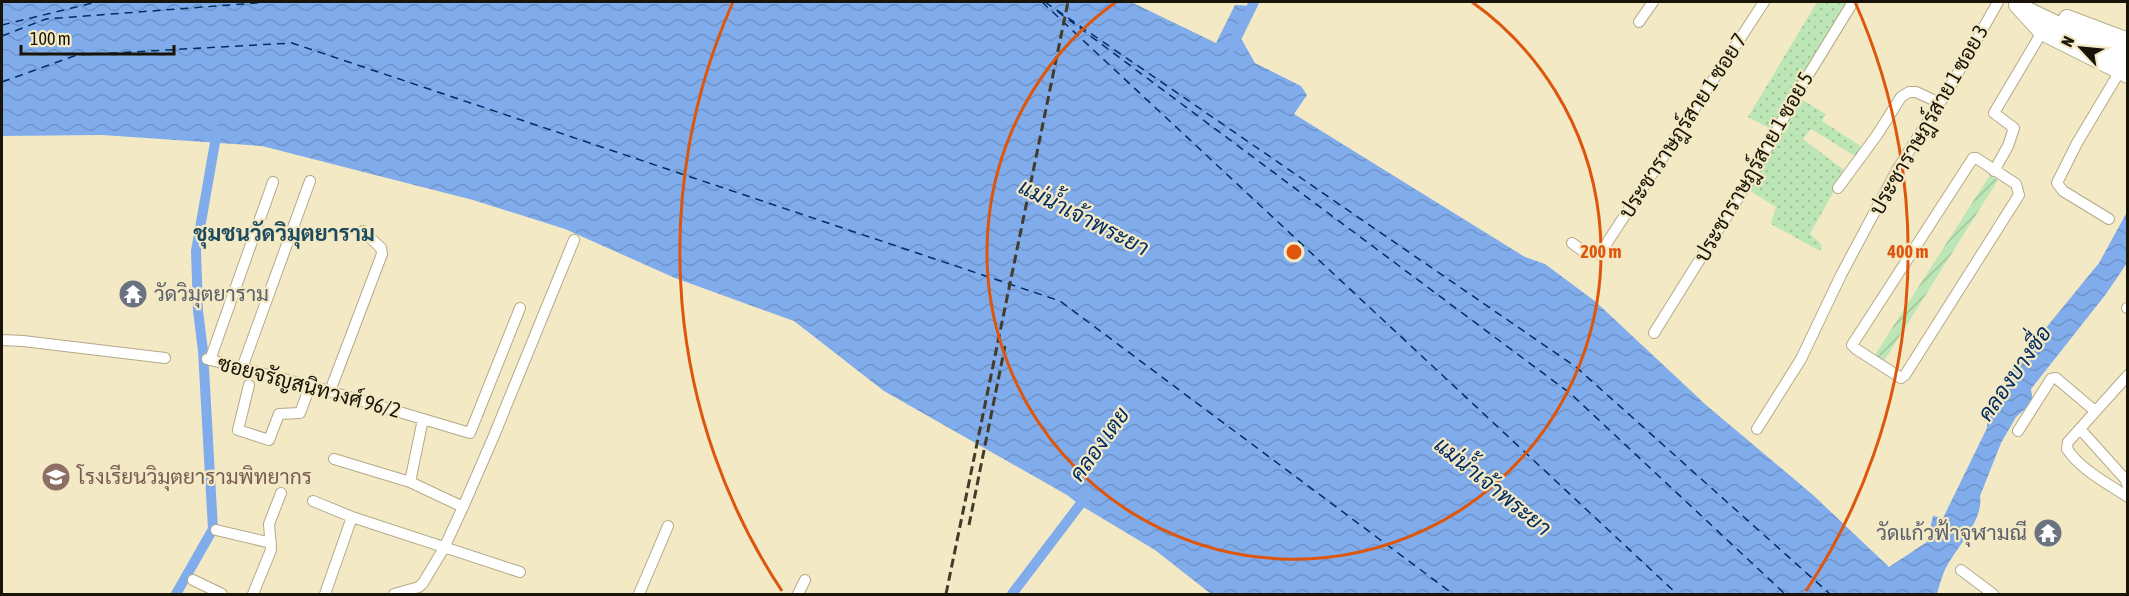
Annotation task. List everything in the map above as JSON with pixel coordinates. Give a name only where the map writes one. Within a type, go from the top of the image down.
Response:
[{"type":"main road","points":[[2013,3],[2042,32],[2125,68]]},
{"type":"main road","points":[[2013,3],[2079,34],[2125,68]]},
{"type":"main road","points":[[2013,3],[2048,10],[2127,41]]},
{"type":"street","points":[[1639,22],[1653,2]]},
{"type":"street","name":"ประชาราษฎร์สาย 1 ซอย 7","points":[[1572,243],[1589,254],[1595,255],[1601,252],[1764,2]]},
{"type":"street","name":"ประชาราษฎร์สาย 1 ซอย 5","points":[[1654,333],[1748,182],[1804,82],[1853,2]]},
{"type":"street","name":"ประชาราษฎร์สาย 1 ซอย 3","points":[[1757,429],[1801,359],[1840,276],[1897,170],[1940,103],[1998,2]]},
{"type":"street","points":[[1994,171],[2008,146],[2014,128],[1994,113],[2042,32]]},
{"type":"street","points":[[2109,219],[2063,191],[2057,183],[2077,143],[2125,68]]},
{"type":"street","points":[[1838,188],[1877,135],[1901,97],[1909,92],[1916,92],[1940,103]]},
{"type":"street","points":[[1976,158],[1994,171],[2016,184],[2019,195],[1901,378],[1852,345],[1971,159],[1976,158]]},
{"type":"street","points":[[242,368],[309,181]]},
{"type":"street","name":"ซอยจรัญสนิทวงศ์ 96/2","points":[[273,182],[208,360],[330,391],[423,419],[410,482]]},
{"type":"street","points":[[330,391],[382,254],[381,248],[363,231]]},
{"type":"street","points":[[394,594],[419,587],[444,548],[494,438],[574,240]]},
{"type":"street","points":[[423,419],[471,433],[520,308]]},
{"type":"street","points":[[2,340],[165,358]]},
{"type":"street","points":[[2127,375],[2068,442],[2067,449],[2072,456],[2127,497]]},
{"type":"street","points":[[2018,431],[2051,379],[2056,378],[2095,411]]},
{"type":"street","points":[[249,385],[238,430],[269,440],[279,414],[300,413],[310,386]]},
{"type":"street","points":[[2080,429],[2125,479],[2127,486]]},
{"type":"street","points":[[334,459],[410,482],[463,507]]},
{"type":"street","points":[[253,594],[271,550],[269,524],[281,493]]},
{"type":"street","points":[[313,501],[352,517],[520,572]]},
{"type":"street","points":[[325,594],[352,517]]},
{"type":"street","points":[[639,594],[668,526]]},
{"type":"street","points":[[216,530],[271,543]]},
{"type":"street","points":[[1961,570],[1993,594]]},
{"type":"street","points":[[194,580],[222,594]]},
{"type":"street","points":[[798,594],[805,580]]},
{"type":"green space","points":[[1817,2],[1859,2],[1799,98],[1826,114],[1822,121],[1862,147],[1855,156],[1811,129],[1803,139],[1845,171],[1810,234],[1822,245],[1820,251],[1771,224],[1776,207],[1739,184],[1771,129],[1748,117]]},
{"type":"green space","points":[[1990,175],[1998,180],[1882,364],[1873,358]]},
{"type":"water","points":[[2,2],[1131,2],[1216,43],[1235,5],[1252,6],[1245,12],[1238,33],[1255,63],[1301,86],[1307,95],[1294,114],[1525,257],[1545,264],[1596,302],[1706,405],[1813,495],[1889,567],[1927,542],[1933,516],[1943,518],[1987,428],[1987,415],[2010,372],[2099,263],[2127,212],[2127,263],[2106,294],[2031,389],[2033,402],[2016,417],[2001,443],[1980,496],[1977,516],[1944,572],[1937,594],[1211,594],[1155,550],[1067,495],[884,391],[794,321],[675,278],[565,229],[473,200],[262,146],[102,135],[2,136]]},
{"type":"waterway","points":[[1232,47],[1254,2]]},
{"type":"waterway","points":[[176,594],[213,529],[196,251],[217,131]]},
{"type":"waterway","name":"คลอง เตย","points":[[1012,594],[1088,494]]},
{"type":"ferry route","points":[[2,25],[97,2]]},
{"type":"ferry route","points":[[2,36],[46,19],[269,2]]},
{"type":"ferry route","points":[[1042,2],[1677,594]]},
{"type":"ferry route","points":[[1045,2],[1576,367],[1830,594]]},
{"type":"ferry route","points":[[1057,11],[1571,394],[1785,594]]},
{"type":"ferry route","points":[[2,82],[77,55],[292,43],[1060,301],[1453,594]]},
{"type":"railway","points":[[946,594],[1068,2]]},
{"type":"railway","points":[[969,525],[1005,346]]},
{"type":"place","name":"วัดวิมุตยาราม","points":[[133,294]]},
{"type":"place","name":"โรงเรียนวิมุตยารามพิทยากร","points":[[56,477]]},
{"type":"place","name":"วัดแก้วฟ้าจุฬามณี","points":[[2048,533]]},
{"type":"district","name":"ชุมชนวัดวิมุตยาราม","points":[[284,233]]},
{"type":"water label","name":"แม่น้ำเจ้าพระยา","points":[[1084,217]]},
{"type":"water label","name":"คลองบางซื่อ","points":[[2014,373]]},
{"type":"water label","name":"แม่น้ำเจ้าพระยา","points":[[1493,486]]}]
